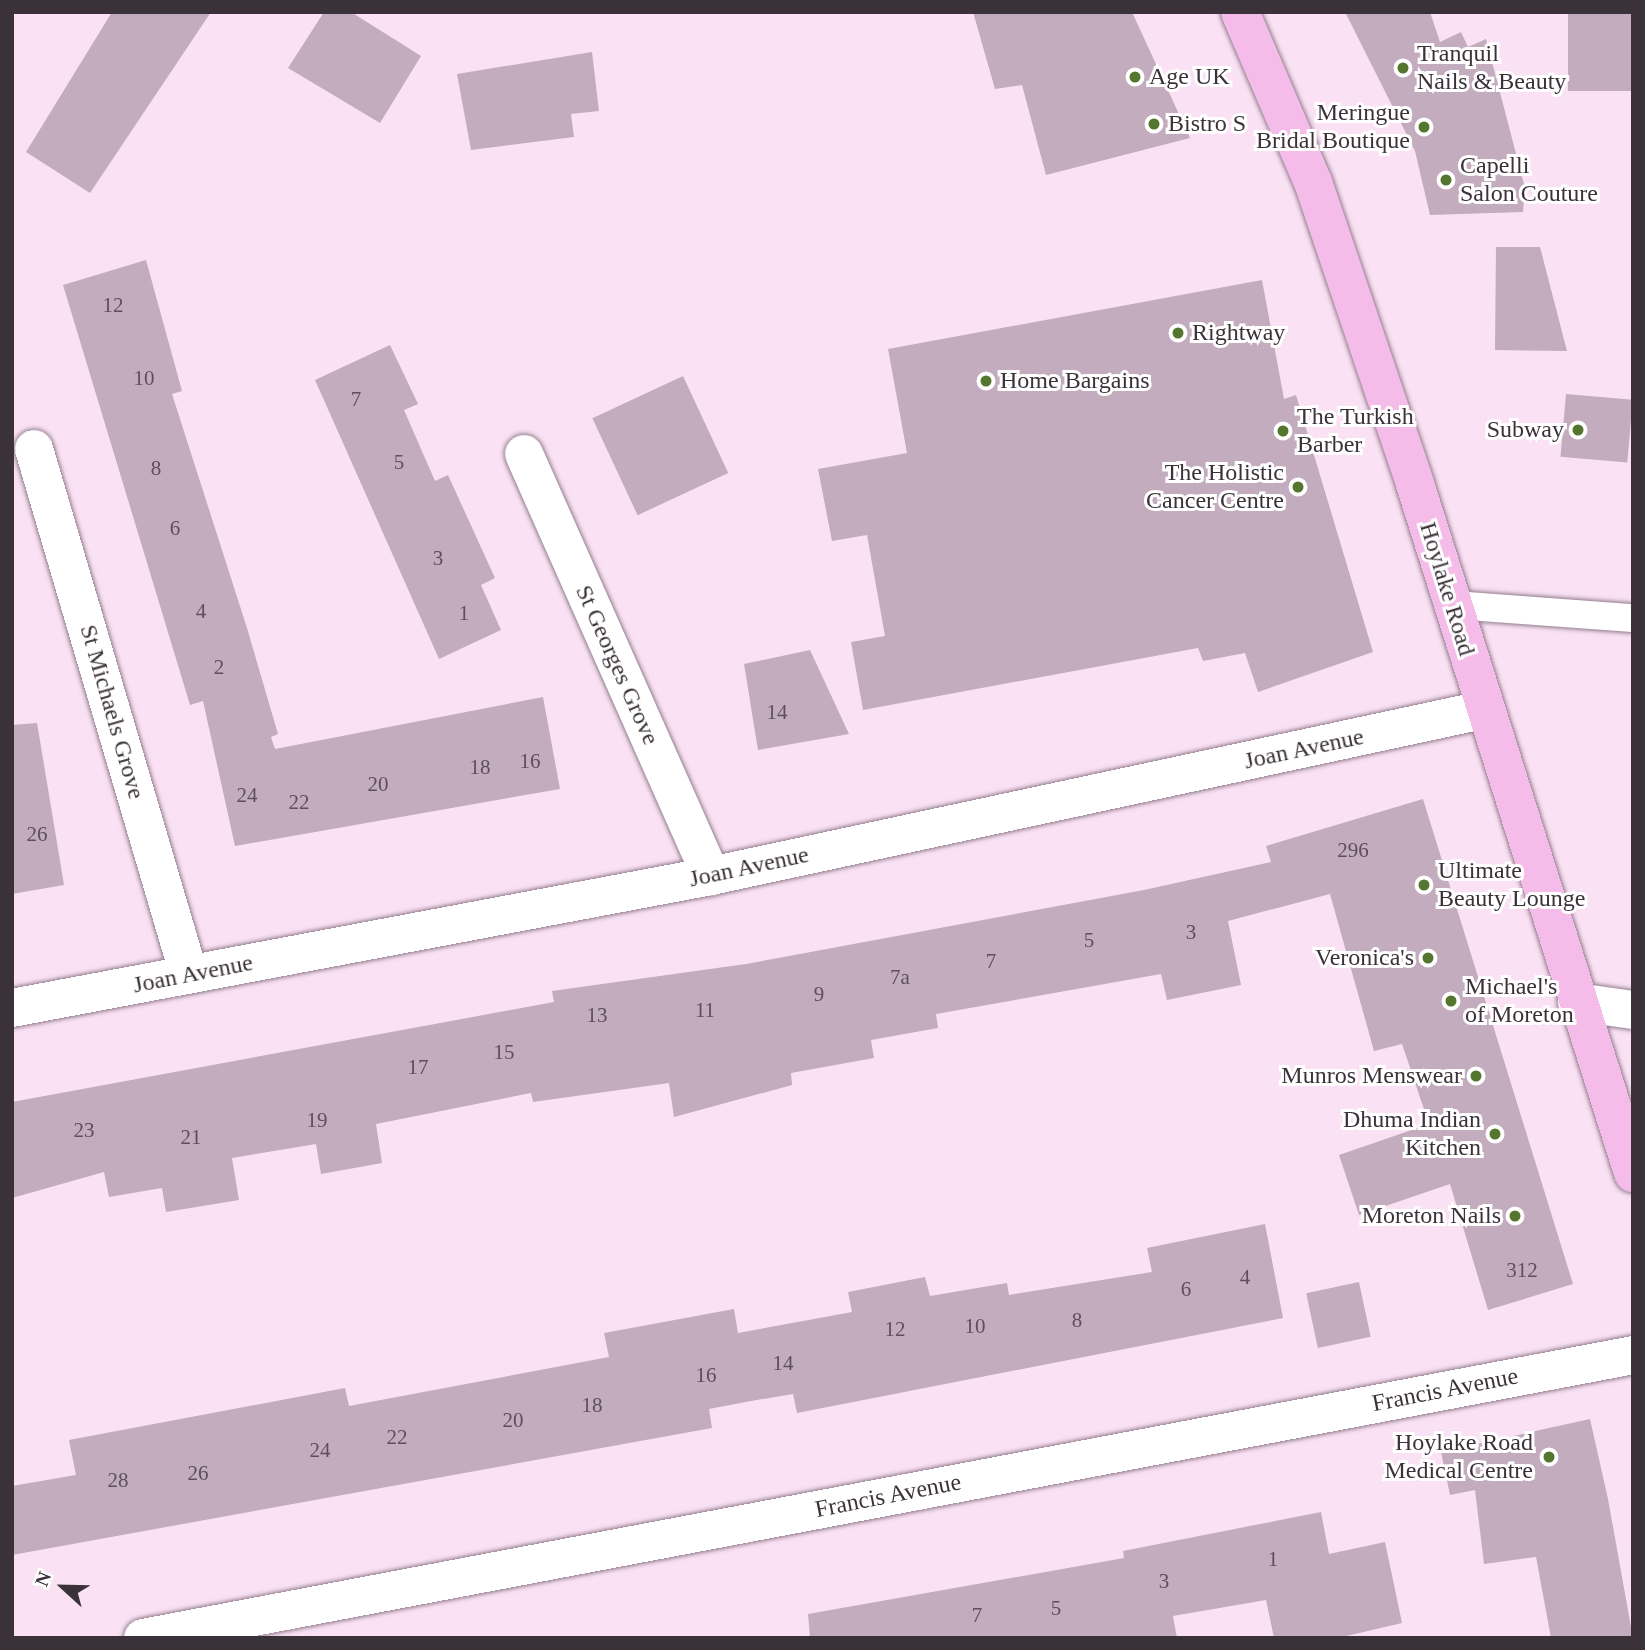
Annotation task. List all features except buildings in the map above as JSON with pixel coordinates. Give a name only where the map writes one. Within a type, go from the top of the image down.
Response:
[{"type":"main road","name":"Hoylake Road","points":[[1240,12],[1313,182],[1454,605],[1483,710],[1633,1173]]},
{"type":"street","name":"St Michaels Grove","points":[[34,449],[189,975]]},
{"type":"street","name":"St Georges Grove","points":[[524,454],[711,876]]},
{"type":"street","name":"Joan Avenue","points":[[12,1008],[711,876],[1483,710]]},
{"type":"street","points":[[1577,1002],[1633,1010]]},
{"type":"street","name":"Francis Avenue","points":[[143,1638],[1633,1355]]},
{"type":"lane","points":[[1454,605],[1633,618]]},
{"type":"place","name":"Tranquil Nails & Beauty","points":[[1403,68]]},
{"type":"place","name":"Age UK","points":[[1135,77]]},
{"type":"place","name":"Bistro S","points":[[1154,124]]},
{"type":"place","name":"Meringue Bridal Boutique","points":[[1424,127]]},
{"type":"place","name":"Capelli Salon Couture","points":[[1446,180]]},
{"type":"place","name":"Rightway","points":[[1178,333]]},
{"type":"place","name":"Home Bargains","points":[[986,381]]},
{"type":"place","name":"Subway","points":[[1578,430]]},
{"type":"place","name":"The Turkish Barber","points":[[1283,431]]},
{"type":"place","name":"The Holistic Cancer Centre","points":[[1298,487]]},
{"type":"place","name":"Ultimate Beauty Lounge","points":[[1424,885]]},
{"type":"place","name":"Veronica's","points":[[1428,958]]},
{"type":"place","name":"Michael's of Moreton","points":[[1451,1001]]},
{"type":"place","name":"Munros Menswear","points":[[1476,1076]]},
{"type":"place","name":"Dhuma Indian Kitchen","points":[[1495,1134]]},
{"type":"place","name":"Moreton Nails","points":[[1515,1216]]},
{"type":"place","name":"Hoylake Road Medical Centre","points":[[1549,1457]]}]
